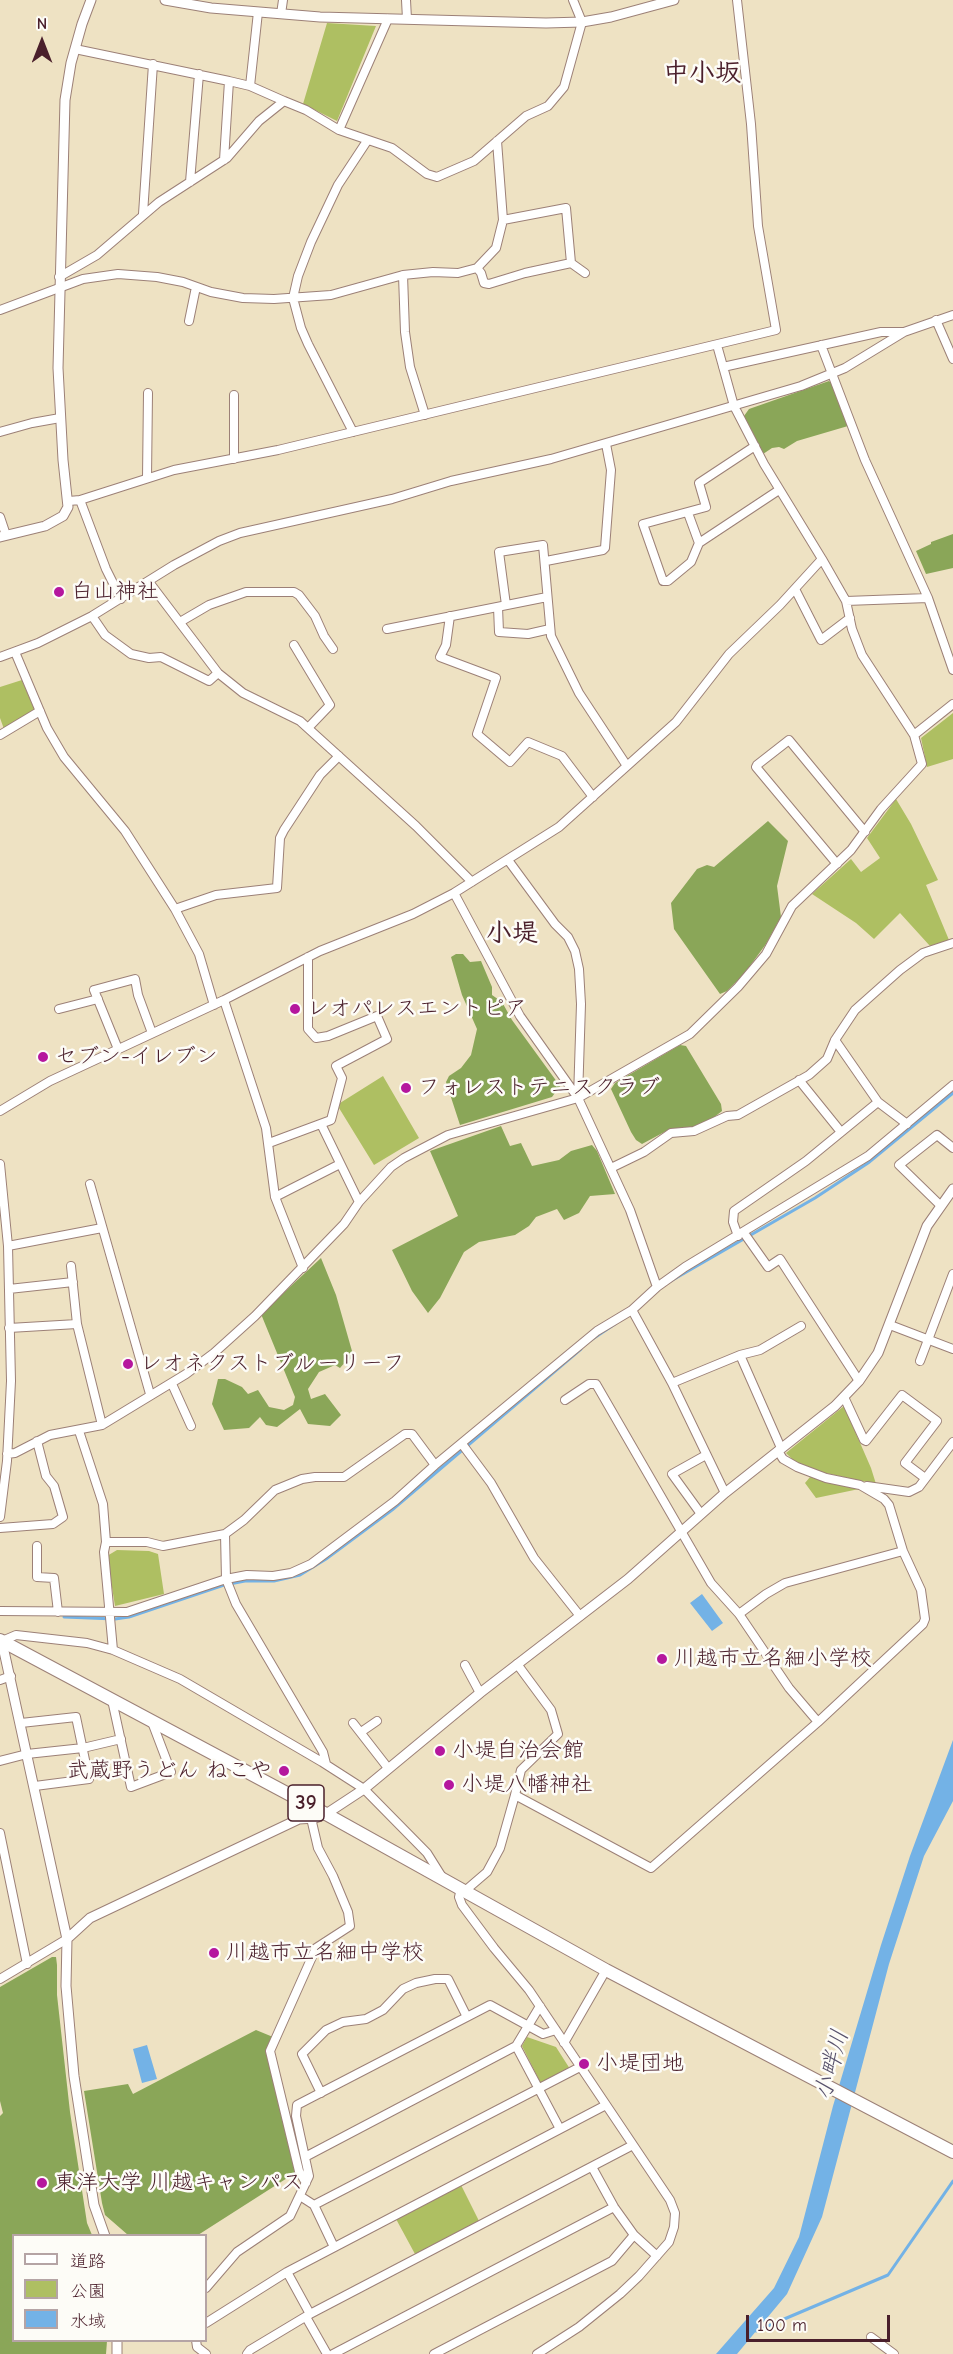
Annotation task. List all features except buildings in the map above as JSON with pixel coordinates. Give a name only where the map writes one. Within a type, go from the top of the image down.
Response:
[{"type":"main road","name":"39","points":[[1,1640],[464,1889],[606,1970],[953,2152]]},
{"type":"street","points":[[0,517],[3,536],[45,526],[55,521],[67,510],[69,501],[64,477],[58,369],[65,100],[75,49],[91,0]]},
{"type":"street","points":[[165,0],[211,8],[281,14],[546,23],[582,22],[611,17],[674,0]]},
{"type":"street","points":[[281,14],[283,0]]},
{"type":"street","points":[[406,0],[407,19]]},
{"type":"street","points":[[75,49],[250,86],[306,110],[339,130],[393,148],[428,174],[437,177],[474,161],[526,116],[548,106],[564,87],[582,22],[573,0]]},
{"type":"street","points":[[69,501],[80,500],[174,470],[353,432],[776,330],[758,226],[751,124],[737,0]]},
{"type":"street","points":[[250,86],[258,12]]},
{"type":"street","points":[[339,130],[388,19]]},
{"type":"street","points":[[143,214],[153,64]]},
{"type":"street","points":[[190,182],[199,74]]},
{"type":"street","points":[[224,160],[229,81]]},
{"type":"street","points":[[0,310],[47,294],[59,282],[111,244],[143,214],[224,160],[259,121],[284,101]]},
{"type":"street","points":[[353,432],[301,328],[293,298],[298,276],[311,242],[338,185],[367,141]]},
{"type":"street","points":[[59,282],[118,274],[157,277],[243,298],[293,298],[331,295],[403,275],[434,272],[458,273],[477,268],[495,248],[503,220],[496,141]]},
{"type":"street","points":[[503,220],[566,208],[571,263]]},
{"type":"street","points":[[477,268],[484,283],[489,284],[571,263],[585,273]]},
{"type":"street","points":[[403,275],[405,332],[410,367],[425,415]]},
{"type":"street","points":[[189,321],[196,287]]},
{"type":"street","points":[[0,657],[38,643],[92,616],[198,551],[240,532],[392,499],[451,481],[496,473],[606,444],[801,386],[831,373],[904,332],[953,315]]},
{"type":"street","points":[[936,320],[953,359]]},
{"type":"street","points":[[723,367],[881,332],[904,332]]},
{"type":"street","points":[[5,1459],[50,1435],[102,1425],[150,1394],[172,1384],[214,1353],[303,1268],[344,1224],[359,1202],[398,1163],[448,1135],[579,1098],[673,1044],[706,1020],[766,954],[792,906],[837,864],[865,832],[881,809],[922,764],[914,735],[862,655],[846,601],[779,490],[734,406],[717,345]]},
{"type":"street","points":[[821,345],[865,460],[928,598],[953,670]]},
{"type":"street","points":[[147,478],[148,393]]},
{"type":"street","points":[[234,395],[234,459]]},
{"type":"street","points":[[0,432],[60,418]]},
{"type":"street","points":[[546,561],[605,548],[611,470],[606,444]]},
{"type":"street","points":[[754,446],[699,483],[706,507],[643,524],[663,581],[668,581],[691,562],[699,543],[779,490]]},
{"type":"street","points":[[80,500],[106,569],[121,599]]},
{"type":"street","points":[[688,513],[699,543]]},
{"type":"street","points":[[550,629],[528,634],[499,632],[502,606],[499,552],[543,545],[550,629],[555,646],[579,693],[627,766]]},
{"type":"street","points":[[0,1111],[50,1081],[214,1005],[308,957],[413,914],[454,893],[559,827],[676,722],[729,654],[822,559]]},
{"type":"street","points":[[148,582],[218,673],[243,693],[300,721],[448,856],[472,882]]},
{"type":"street","points":[[795,589],[820,640],[850,618]]},
{"type":"street","points":[[180,622],[209,605],[246,592],[294,592],[315,616],[333,649]]},
{"type":"street","points":[[387,630],[547,597]]},
{"type":"street","points":[[846,601],[928,598]]},
{"type":"street","points":[[92,616],[105,635],[131,654],[149,658],[161,657],[209,681],[218,673]]},
{"type":"street","points":[[450,616],[446,645],[440,657],[496,678],[477,734],[510,762],[528,742],[562,756],[593,797]]},
{"type":"street","points":[[294,645],[330,705],[308,729]]},
{"type":"street","points":[[15,652],[40,711],[64,757],[125,831],[175,909],[199,954],[214,1005]]},
{"type":"street","points":[[914,735],[953,704]]},
{"type":"street","points":[[0,735],[40,711]]},
{"type":"street","points":[[837,864],[756,765],[789,740],[865,832]]},
{"type":"street","points":[[175,909],[216,895],[277,888],[280,838],[320,775],[339,756]]},
{"type":"street","points":[[508,860],[555,924],[568,937],[575,951],[579,969],[580,1004],[579,1098]]},
{"type":"street","points":[[454,893],[520,1016],[579,1098],[630,1210],[657,1287]]},
{"type":"street","points":[[611,1168],[644,1152],[671,1133],[694,1131],[727,1116],[738,1115],[799,1080],[827,1059],[835,1040],[855,1010],[923,953],[953,943]]},
{"type":"street","points":[[269,1143],[331,1119],[342,1078],[336,1066],[387,1039],[376,1016],[328,1036],[316,1038],[308,1029],[308,957]]},
{"type":"street","points":[[118,1049],[94,990],[135,979],[138,995],[152,1033]]},
{"type":"street","points":[[59,1009],[98,999]]},
{"type":"street","points":[[224,1000],[269,1143],[275,1197],[303,1268]]},
{"type":"street","points":[[835,1040],[878,1102],[907,1124]]},
{"type":"street","points":[[799,1080],[841,1132]]},
{"type":"street","points":[[0,1611],[58,1612],[110,1617],[226,1579],[247,1575],[273,1576],[291,1573],[311,1564],[374,1518],[597,1331],[632,1310],[657,1287],[868,1156],[953,1085]]},
{"type":"street","points":[[859,1380],[780,1259],[768,1267],[733,1222],[734,1211],[776,1183],[878,1102]]},
{"type":"street","points":[[321,1124],[359,1202]]},
{"type":"street","points":[[946,1203],[898,1165],[935,1135],[953,1148]]},
{"type":"street","points":[[0,1164],[8,1246],[4,1272],[9,1289],[11,1381],[0,1517]]},
{"type":"street","points":[[275,1197],[340,1164]]},
{"type":"street","points":[[90,1184],[150,1394]]},
{"type":"street","points":[[0,1979],[67,1939],[90,1918],[299,1819],[326,1814],[364,1789],[480,1693],[628,1579],[725,1493],[844,1397],[859,1380],[878,1353],[927,1226],[946,1203],[953,1189]]},
{"type":"street","points":[[8,1246],[102,1228]]},
{"type":"street","points":[[71,1266],[77,1324],[102,1425]]},
{"type":"street","points":[[920,1361],[953,1274]]},
{"type":"street","points":[[9,1289],[73,1282]]},
{"type":"street","points":[[632,1310],[672,1383],[725,1493]]},
{"type":"street","points":[[9,1328],[77,1324]]},
{"type":"street","points":[[890,1325],[953,1349]]},
{"type":"street","points":[[672,1383],[740,1355],[760,1350],[801,1326]]},
{"type":"street","points":[[740,1355],[783,1459],[797,1467],[826,1478],[905,1493],[919,1486],[953,1442]]},
{"type":"street","points":[[172,1384],[191,1426]]},
{"type":"street","points":[[565,1400],[589,1384],[596,1384],[711,1583],[739,1614],[789,1688],[818,1722]]},
{"type":"street","points":[[844,1397],[866,1441],[902,1395],[937,1421],[905,1463],[925,1478]]},
{"type":"street","points":[[79,1431],[103,1504],[106,1542],[104,1552],[113,1650]]},
{"type":"street","points":[[106,1542],[147,1542],[163,1546],[225,1534],[244,1520],[275,1490],[302,1479],[344,1478],[405,1434],[412,1434],[435,1465]]},
{"type":"street","points":[[0,1528],[53,1524],[63,1517],[54,1486],[46,1476],[37,1442]]},
{"type":"street","points":[[462,1444],[491,1483],[534,1558],[580,1616]]},
{"type":"street","points":[[701,1514],[672,1474],[706,1455]]},
{"type":"street","points":[[515,1795],[651,1868],[818,1722],[925,1622],[921,1590],[903,1551],[889,1505],[884,1499],[860,1485]]},
{"type":"street","points":[[225,1534],[226,1579],[236,1604],[323,1752],[326,1764]]},
{"type":"street","points":[[37,1546],[37,1577],[54,1578],[58,1612]]},
{"type":"street","points":[[739,1614],[785,1583],[903,1551]]},
{"type":"street","points":[[105,2234],[94,2205],[74,2076],[66,1986],[67,1939],[11,1676],[1,1640],[16,1635],[87,1643],[113,1650],[180,1679],[326,1764],[364,1789],[427,1853],[444,1880]]},
{"type":"street","points":[[517,1664],[551,1710],[558,1734],[521,1770],[500,1848],[487,1872],[464,1889],[459,1897],[462,1905],[540,2006],[674,2206],[675,2218],[672,2235],[657,2256],[621,2294],[579,2327],[537,2354]]},
{"type":"street","points":[[465,1665],[480,1693]]},
{"type":"street","points":[[0,1680],[11,1676]]},
{"type":"street","points":[[112,1700],[130,1787],[171,1773],[152,1722]]},
{"type":"street","points":[[21,1723],[76,1717],[83,1748],[89,1779],[35,1786]]},
{"type":"street","points":[[360,1732],[377,1721]]},
{"type":"street","points":[[353,1723],[388,1768]]},
{"type":"street","points":[[0,1761],[27,1754],[83,1748],[121,1739]]},
{"type":"street","points":[[306,2183],[299,2170],[270,2051],[316,1948],[350,1926],[348,1912],[318,1848],[311,1818]]},
{"type":"street","points":[[0,1833],[2,1854],[27,1964]]},
{"type":"street","points":[[564,2043],[606,1970]]},
{"type":"street","points":[[321,2093],[302,2054],[326,2030],[343,2022],[366,2019],[383,2010],[403,1989],[416,1983],[448,1979],[467,2017]]},
{"type":"street","points":[[207,2287],[237,2252],[290,2216],[300,2196],[309,2176],[296,2116],[297,2105],[490,2005],[543,2034],[556,2030]]},
{"type":"street","points":[[305,2157],[516,2046],[540,2006]]},
{"type":"street","points":[[516,2046],[560,2129]]},
{"type":"street","points":[[314,2205],[580,2067]]},
{"type":"street","points":[[207,2322],[287,2272],[606,2105]]},
{"type":"street","points":[[248,2354],[250,2350],[308,2315],[633,2145]]},
{"type":"street","points":[[592,2167],[614,2207],[634,2235],[657,2256]]},
{"type":"street","points":[[300,2196],[314,2205],[334,2247]]},
{"type":"street","points":[[333,2354],[614,2207]]},
{"type":"street","points":[[434,2354],[612,2261],[634,2235]]},
{"type":"street","points":[[287,2272],[327,2354]]},
{"type":"street","points":[[871,2337],[894,2354]]},
{"type":"street","points":[[196,2342],[197,2347],[206,2354]]},
{"type":"green space","points":[[327,23],[376,26],[337,121],[303,104]]},
{"type":"green space","points":[[829,381],[834,386],[848,426],[797,441],[784,449],[772,448],[763,454],[744,416],[749,409]]},
{"type":"green space","points":[[953,534],[953,568],[926,574],[916,551],[931,542]]},
{"type":"green space","points":[[22,680],[35,711],[4,729],[0,718],[0,687]]},
{"type":"green space","points":[[953,713],[953,759],[927,767],[921,738]]},
{"type":"green space","points":[[896,799],[911,824],[938,880],[926,885],[949,940],[930,946],[900,913],[874,939],[856,923],[812,894],[851,859],[861,872],[880,858],[867,838]]},
{"type":"green space","points":[[768,821],[788,841],[777,886],[781,917],[766,944],[744,974],[727,991],[720,994],[674,929],[671,903],[697,869],[707,865],[714,867]]},
{"type":"green space","points":[[463,954],[470,962],[481,961],[492,987],[492,995],[502,1002],[512,1020],[560,1086],[552,1097],[460,1125],[446,1082],[449,1076],[461,1068],[471,1055],[477,1029],[462,995],[451,957]]},
{"type":"green space","points":[[680,1045],[686,1046],[721,1104],[722,1111],[708,1122],[694,1127],[670,1129],[642,1144],[631,1132],[611,1089],[615,1083]]},
{"type":"green space","points":[[383,1076],[419,1138],[374,1165],[339,1108],[340,1103]]},
{"type":"green space","points":[[501,1126],[510,1146],[521,1143],[532,1166],[559,1160],[571,1151],[592,1145],[597,1151],[615,1194],[590,1196],[579,1213],[564,1220],[557,1209],[536,1217],[529,1226],[515,1235],[479,1242],[464,1252],[440,1298],[428,1313],[412,1291],[392,1250],[458,1216],[430,1151]]},
{"type":"green space","points":[[321,1258],[336,1295],[354,1358],[346,1361],[340,1368],[335,1365],[319,1372],[308,1389],[311,1399],[325,1394],[341,1415],[330,1426],[308,1424],[300,1409],[277,1427],[266,1425],[260,1417],[249,1428],[224,1430],[212,1404],[218,1379],[225,1379],[242,1387],[248,1394],[258,1390],[269,1407],[284,1410],[293,1405],[295,1397],[261,1314]]},
{"type":"green space","points":[[844,1406],[876,1484],[816,1471],[794,1461],[786,1453]]},
{"type":"green space","points":[[810,1477],[859,1489],[816,1498],[805,1483]]},
{"type":"green space","points":[[117,1550],[149,1551],[158,1554],[164,1594],[115,1606],[107,1556]]},
{"type":"green space","name":"東洋大学 川越キャンパス","points":[[52,1957],[56,1957],[57,1995],[70,2112],[87,2223],[92,2234],[12,2234],[12,2342],[107,2342],[106,2354],[0,2354],[0,2116],[3,2113],[0,2101],[0,1987]]},
{"type":"green space","points":[[256,2030],[273,2037],[267,2057],[297,2168],[295,2173],[200,2234],[127,2234],[105,2215],[84,2091],[128,2084],[133,2094]]},
{"type":"green space","points":[[527,2037],[556,2047],[570,2069],[541,2084],[522,2046]]},
{"type":"green space","points":[[461,2185],[479,2221],[415,2254],[396,2219]]},
{"type":"water","points":[[702,1594],[723,1623],[712,1631],[690,1603]]},
{"type":"water","points":[[953,1740],[953,1801],[924,1856],[889,1964],[822,2217],[787,2294],[737,2354],[716,2354],[774,2288],[799,2237],[833,2106],[881,1945],[910,1856]]},
{"type":"water","points":[[147,2045],[157,2079],[142,2083],[133,2049]]},
{"type":"waterway","points":[[669,1282],[815,1198],[868,1163],[953,1093]]},
{"type":"waterway","points":[[591,1340],[615,1324]]},
{"type":"waterway","points":[[64,1617],[115,1619],[129,1617],[224,1585],[245,1581],[274,1581],[300,1575],[326,1559],[392,1510],[581,1349]]},
{"type":"waterway","points":[[756,2331],[888,2275],[953,2181]]},
{"type":"place","name":"白山神社","points":[[59,592]]},
{"type":"place","name":"レオパレスエントピア","points":[[295,1009]]},
{"type":"place","name":"セブン-イレブン","points":[[43,1057]]},
{"type":"place","name":"フォレストテニスクラブ","points":[[406,1088]]},
{"type":"place","name":"レオネクストブルーリーフ","points":[[128,1364]]},
{"type":"place","name":"川越市立名細小学校","points":[[662,1659]]},
{"type":"place","name":"小堤自治会館","points":[[440,1751]]},
{"type":"place","name":"武蔵野うどん ねこや","points":[[284,1771]]},
{"type":"place","name":"小堤八幡神社","points":[[449,1785]]},
{"type":"place","name":"川越市立名細中学校","points":[[214,1953]]},
{"type":"place","name":"小堤団地","points":[[584,2064]]},
{"type":"place","name":"東洋大学 川越キャンパス","points":[[42,2183]]},
{"type":"district","name":"中小坂","points":[[702,74]]},
{"type":"district","name":"小堤","points":[[512,934]]},
{"type":"water label","name":"小畔川","points":[[832,2065]]}]
